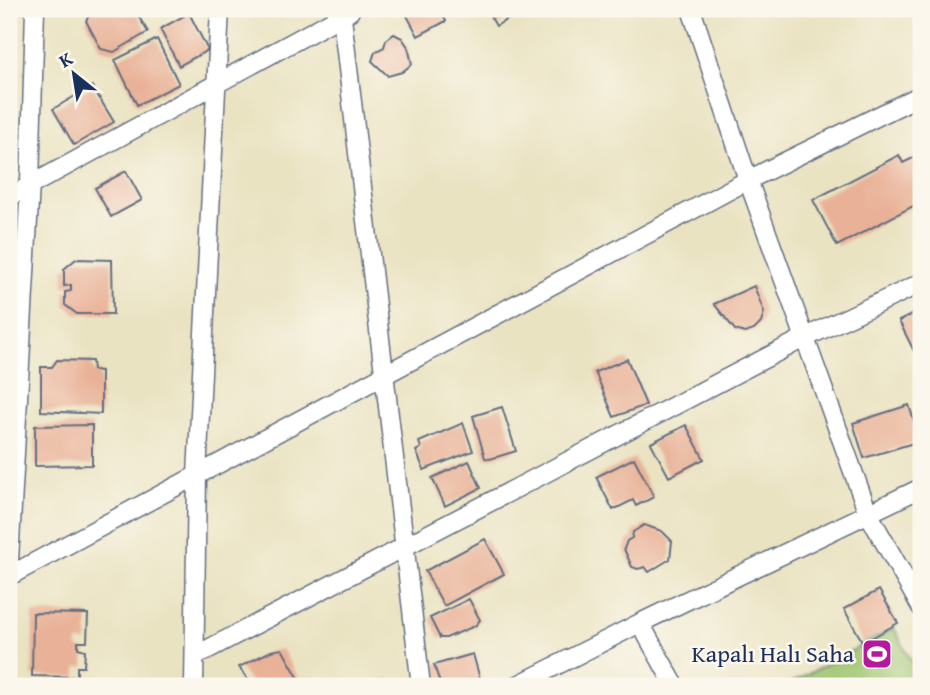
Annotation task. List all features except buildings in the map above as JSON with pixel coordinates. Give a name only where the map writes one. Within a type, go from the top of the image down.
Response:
[{"type":"street","points":[[9,560],[30,184],[35,9]]},
{"type":"street","points":[[194,686],[197,475],[220,9]]},
{"type":"street","points":[[691,9],[748,180],[869,513],[921,607]]},
{"type":"street","points":[[9,197],[345,11],[383,376],[421,686]]},
{"type":"street","points":[[9,576],[748,180],[921,95]]},
{"type":"street","points":[[195,656],[804,338],[921,283]]},
{"type":"street","points":[[516,686],[640,623],[921,488]]},
{"type":"street","points":[[640,623],[675,686]]},
{"type":"green space","name":"Kapalı Halı Saha","points":[[894,628],[921,680],[921,686],[786,686]]},
{"type":"place","name":"Kapalı Halı Saha","points":[[877,654]]}]
